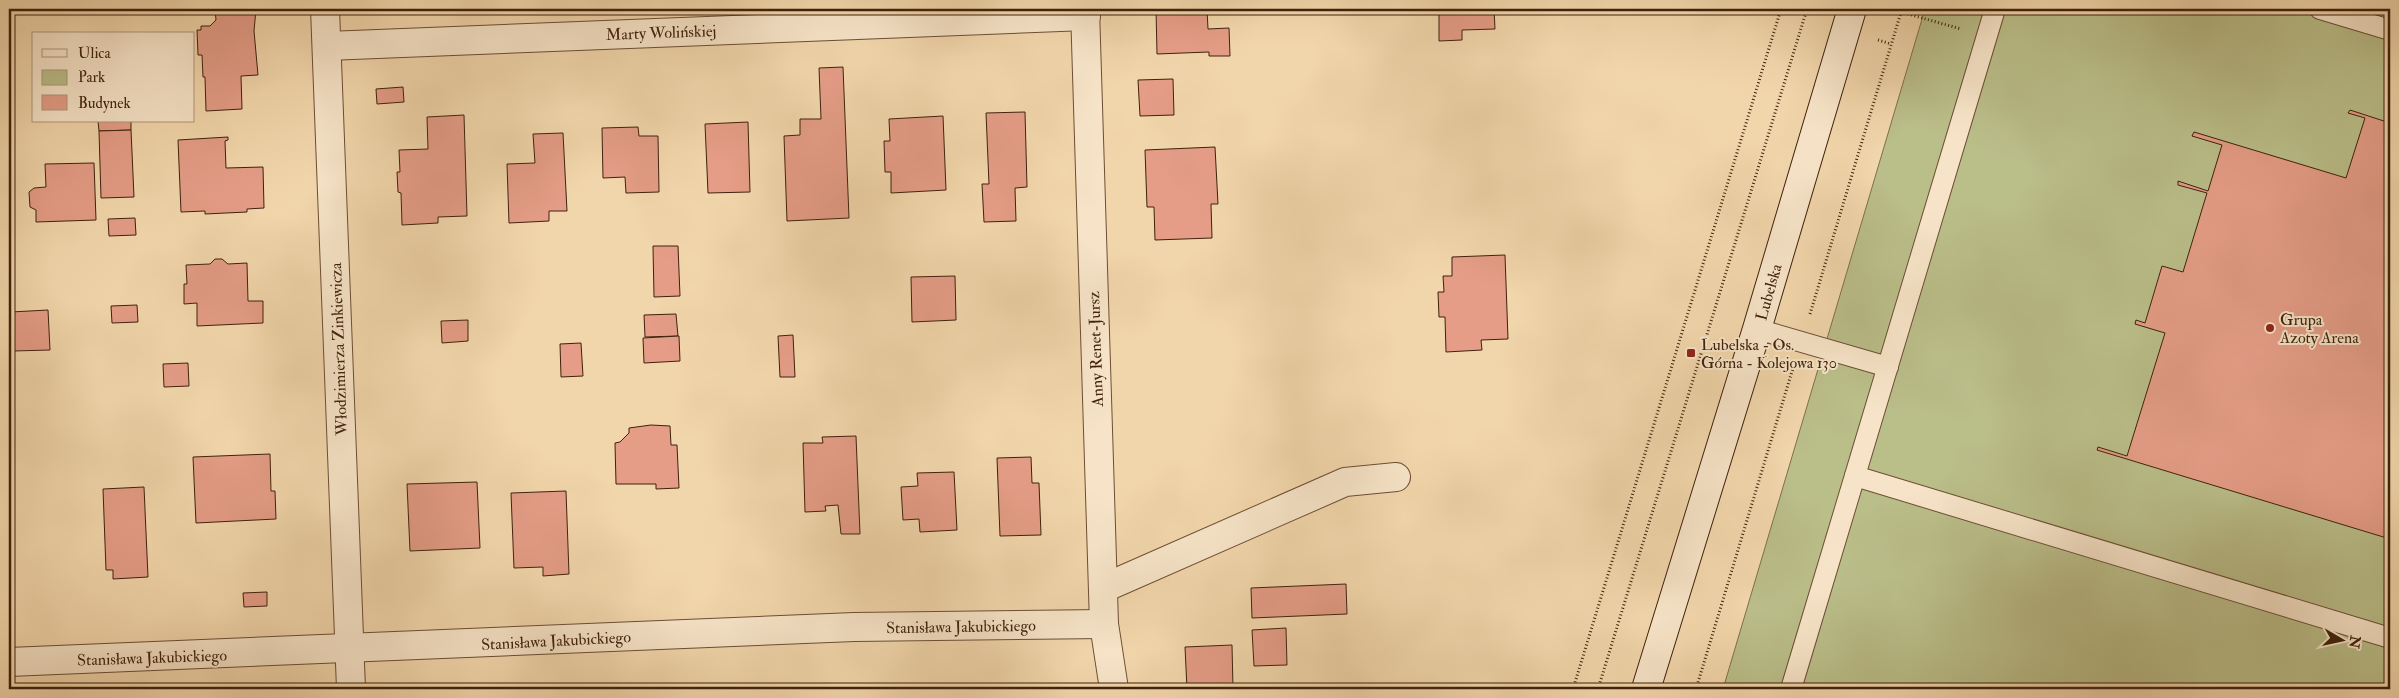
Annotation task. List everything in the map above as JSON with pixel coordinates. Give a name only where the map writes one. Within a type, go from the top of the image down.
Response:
[{"type":"street","name":"Włodzimierza Zinkiewicza","points":[[325,9],[350,689]]},
{"type":"street","name":"Lubelska","points":[[1646,689],[1757,329],[1852,9]]},
{"type":"street","name":"Marty Wolińskiej","points":[[327,46],[1085,12]]},
{"type":"street","name":"Anny Renet-Jursz","points":[[1085,12],[1104,624],[1114,689]]},
{"type":"street","points":[[1104,588],[1346,482],[1396,477]]},
{"type":"street","name":"Stanisława Jakubickiego","points":[[9,662],[854,627],[1104,624]]},
{"type":"lane","points":[[1792,689],[1995,9]]},
{"type":"lane","points":[[2320,9],[2390,30]]},
{"type":"lane","points":[[1757,329],[1888,367]]},
{"type":"lane","points":[[1855,476],[2390,638]]},
{"type":"path","points":[[1573,689],[1781,9]]},
{"type":"path","points":[[1598,689],[1807,9]]},
{"type":"path","points":[[1901,12],[1987,37]]},
{"type":"green space","points":[[1925,9],[2390,9],[2390,689],[1723,689]]},
{"type":"building","points":[[215,9],[256,9],[254,31],[258,75],[241,76],[242,109],[206,111],[205,77],[203,77],[202,55],[198,55],[197,30],[201,30],[201,26],[210,26],[216,20]]},
{"type":"building","points":[[1156,9],[1207,9],[1208,29],[1229,28],[1230,56],[1209,56],[1209,52],[1157,54]]},
{"type":"building","points":[[1439,9],[1494,9],[1495,29],[1462,30],[1462,40],[1439,41]]},
{"type":"building","points":[[843,67],[849,218],[787,221],[784,136],[800,135],[800,119],[821,119],[819,68]]},
{"type":"building","points":[[1173,79],[1174,115],[1140,116],[1138,80]]},
{"type":"building","points":[[403,87],[404,102],[377,104],[376,89]]},
{"type":"building","name":"Grupa Azoty Arena","points":[[2350,110],[2390,123],[2390,539],[2097,450],[2098,447],[2127,456],[2165,333],[2135,324],[2136,320],[2145,323],[2162,266],[2183,272],[2207,193],[2178,185],[2178,181],[2208,191],[2222,145],[2192,136],[2194,132],[2346,178],[2365,118],[2348,113]]},
{"type":"building","points":[[1025,112],[1027,187],[1015,188],[1016,221],[984,222],[982,184],[989,184],[986,113]]},
{"type":"building","points":[[464,115],[467,216],[438,217],[438,223],[402,225],[401,193],[398,192],[397,172],[400,172],[399,150],[428,149],[427,117]]},
{"type":"building","points":[[943,116],[946,190],[891,193],[891,172],[885,172],[884,141],[890,141],[889,119]]},
{"type":"building","points":[[98,122],[131,122],[131,130],[99,131]]},
{"type":"building","points":[[748,122],[750,192],[708,193],[705,124]]},
{"type":"building","points":[[638,127],[639,136],[658,136],[659,192],[626,193],[625,177],[603,178],[602,128]]},
{"type":"building","points":[[131,130],[134,197],[101,198],[99,131]]},
{"type":"building","points":[[563,133],[567,211],[549,211],[549,221],[509,223],[507,164],[535,163],[533,134]]},
{"type":"building","points":[[228,137],[228,140],[225,141],[226,168],[263,167],[264,208],[247,209],[247,212],[205,214],[205,211],[181,212],[178,140]]},
{"type":"building","points":[[1215,147],[1218,204],[1211,204],[1212,238],[1155,240],[1154,207],[1147,207],[1145,150]]},
{"type":"building","points":[[94,163],[96,220],[36,222],[36,210],[30,207],[29,192],[34,188],[46,187],[45,164]]},
{"type":"building","points":[[135,218],[136,235],[109,236],[108,219]]},
{"type":"building","points":[[653,246],[678,246],[680,296],[654,297]]},
{"type":"building","points":[[1505,255],[1508,339],[1481,340],[1482,350],[1446,352],[1445,317],[1439,317],[1438,292],[1444,292],[1443,276],[1452,276],[1452,257]]},
{"type":"building","points":[[215,259],[222,259],[228,264],[247,263],[248,301],[263,301],[263,323],[197,326],[197,303],[184,304],[184,284],[187,284],[186,265],[210,264]]},
{"type":"building","points":[[955,276],[956,320],[912,322],[911,277]]},
{"type":"building","points":[[137,305],[138,322],[112,323],[111,306]]},
{"type":"building","points":[[48,310],[50,350],[13,351],[11,312]]},
{"type":"building","points":[[676,314],[678,336],[645,337],[644,315]]},
{"type":"building","points":[[468,320],[468,341],[442,343],[441,321]]},
{"type":"building","points":[[793,335],[795,377],[780,377],[778,336]]},
{"type":"building","points":[[679,336],[680,361],[644,363],[643,338]]},
{"type":"building","points":[[581,343],[583,376],[561,377],[560,344]]},
{"type":"building","points":[[9,351],[13,351],[14,372],[9,372]]},
{"type":"building","points":[[188,363],[189,386],[164,387],[163,364]]},
{"type":"building","points":[[651,425],[670,426],[671,445],[677,445],[679,488],[656,489],[656,484],[616,484],[615,443],[620,442],[629,433],[629,428]]},
{"type":"building","points":[[856,436],[860,534],[841,534],[838,505],[825,506],[826,511],[805,512],[803,443],[823,443],[822,437]]},
{"type":"building","points":[[270,454],[271,491],[275,491],[276,519],[196,523],[193,457]]},
{"type":"building","points":[[1031,457],[1032,483],[1039,483],[1041,535],[1000,536],[997,458]]},
{"type":"building","points":[[954,472],[957,530],[920,532],[919,519],[903,520],[901,487],[918,486],[917,473]]},
{"type":"building","points":[[477,482],[480,548],[410,551],[407,484]]},
{"type":"building","points":[[144,487],[148,577],[113,579],[113,570],[106,570],[103,489]]},
{"type":"building","points":[[566,491],[569,574],[543,576],[543,567],[514,568],[511,493]]},
{"type":"building","points":[[1346,584],[1347,614],[1252,618],[1251,588]]},
{"type":"building","points":[[267,592],[267,606],[244,607],[243,593]]},
{"type":"building","points":[[1286,628],[1287,665],[1254,666],[1252,630]]},
{"type":"building","points":[[1232,645],[1233,689],[1187,689],[1185,647]]},
{"type":"place","name":"Grupa Azoty Arena","points":[[2270,328]]},
{"type":"place","name":"Lubelska - Os. Górna - Kolejowa 130","points":[[1691,353]]}]
